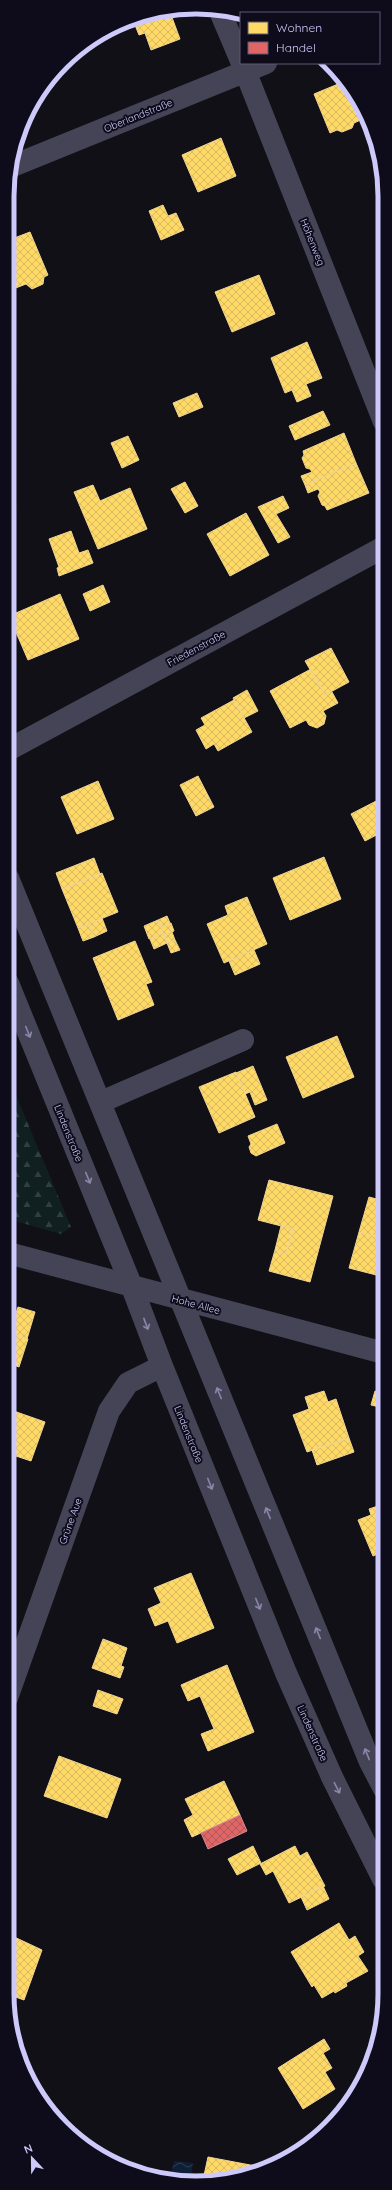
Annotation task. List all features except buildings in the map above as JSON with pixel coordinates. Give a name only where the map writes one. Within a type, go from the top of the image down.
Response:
[{"type":"street","name":"Höhenweg","points":[[222,16],[240,58]]},
{"type":"street","name":"Oberlandstraße","points":[[17,164],[243,65],[254,64]]},
{"type":"street","name":"Höhenweg","points":[[243,65],[378,407]]},
{"type":"street","name":"Friedenstraße","points":[[14,747],[378,550]]},
{"type":"street","points":[[14,892],[370,1762],[378,1777]]},
{"type":"street","name":"Lindenstraße","points":[[14,998],[286,1674],[332,1777],[378,1867]]},
{"type":"street","points":[[101,1102],[243,1040]]},
{"type":"street","name":"Hohe Allee","points":[[14,1255],[132,1288],[378,1352]]},
{"type":"street","name":"Grüne Aue","points":[[14,1678],[109,1411],[128,1383],[162,1366]]},
{"type":"green space","points":[[14,1090],[71,1227],[61,1234],[14,1221]]},
{"type":"water","points":[[174,2161],[193,2163],[191,2176],[171,2174]]}]
